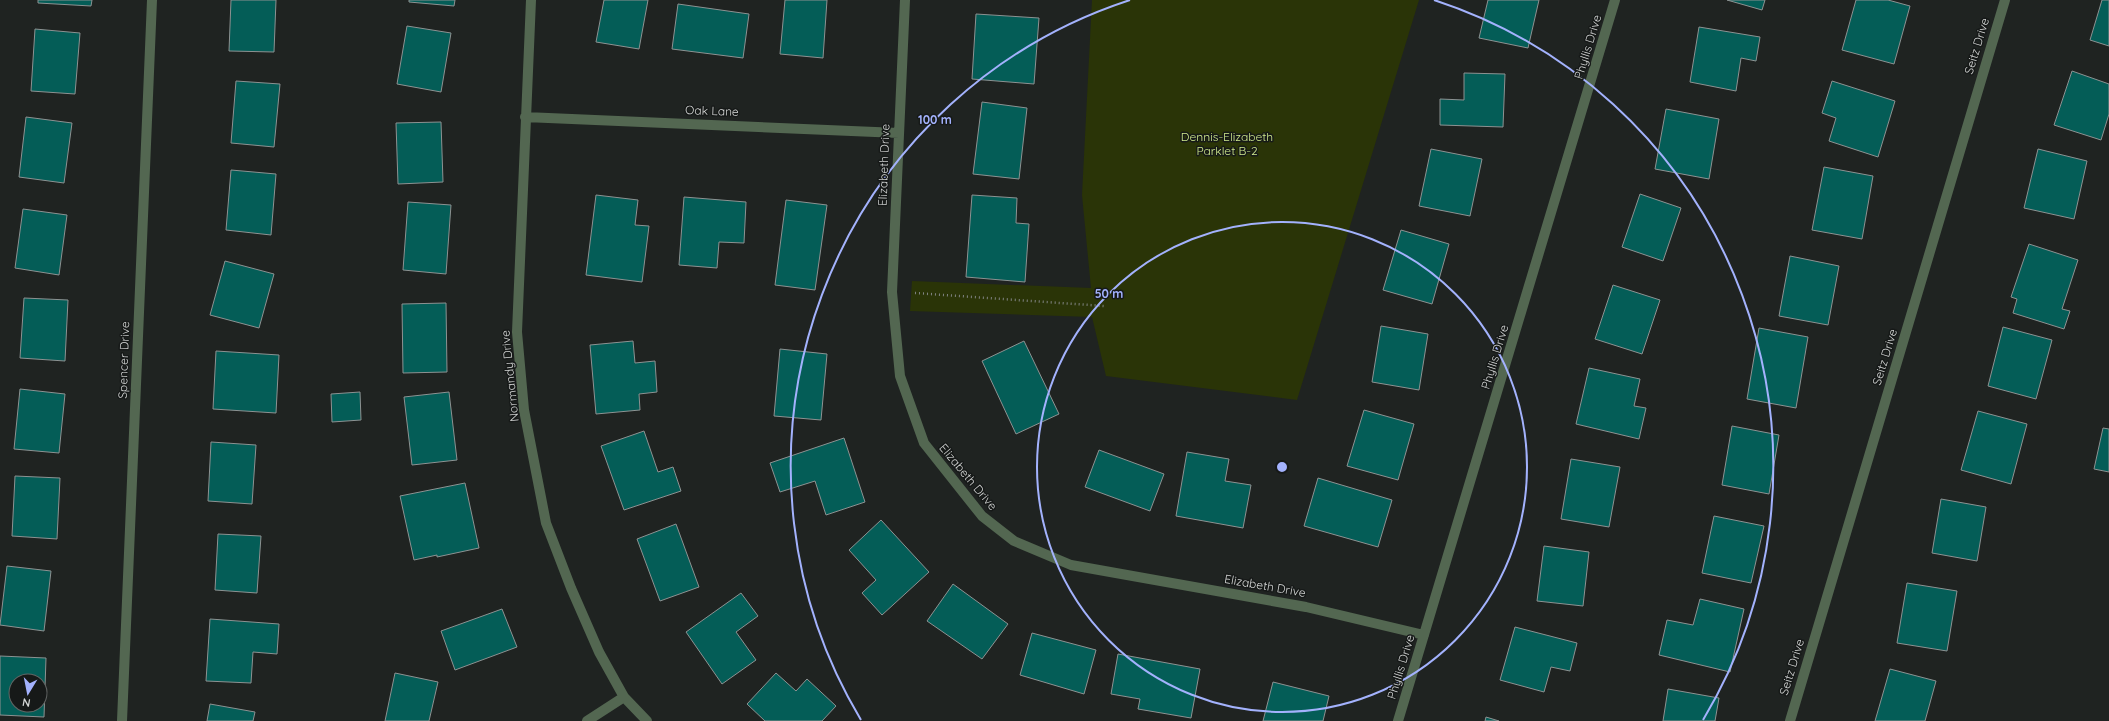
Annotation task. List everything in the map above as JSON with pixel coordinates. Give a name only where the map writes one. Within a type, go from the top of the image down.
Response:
[{"type":"street","name":"Spencer Drive","points":[[122,721],[152,0]]},
{"type":"street","name":"Normandy Drive","points":[[530,0],[517,332],[524,410],[546,523],[571,588],[599,652],[624,697],[647,721]]},
{"type":"street","name":"Elizabeth Drive","points":[[904,0],[892,292],[900,376],[924,443],[982,516],[1014,541],[1071,565],[1306,607],[1424,635]]},
{"type":"street","name":"Phyllis Drive","points":[[1398,721],[1615,0]]},
{"type":"street","name":"Seitz Drive","points":[[1790,721],[2004,0]]},
{"type":"street","name":"Oak Lane","points":[[525,117],[899,133]]},
{"type":"street","points":[[587,721],[624,697]]},
{"type":"path","points":[[892,292],[1104,306]]},
{"type":"green space","name":"Dennis-Elizabeth Parklet B-2","points":[[1092,0],[1419,0],[1297,400],[1106,376],[1092,317],[910,311],[912,281],[1091,288],[1082,195]]},
{"type":"building","points":[[38,0],[92,0],[91,6],[38,3]]},
{"type":"building","points":[[231,0],[276,0],[274,52],[229,51]]},
{"type":"building","points":[[409,0],[455,0],[454,6],[409,2]]},
{"type":"building","points":[[604,0],[648,0],[639,49],[596,42]]},
{"type":"building","points":[[785,0],[827,0],[823,58],[780,54]]},
{"type":"building","points":[[1488,0],[1539,0],[1528,48],[1479,38]]},
{"type":"building","points":[[1727,0],[1765,0],[1762,10]]},
{"type":"building","points":[[1856,0],[1888,0],[1910,6],[1894,64],[1842,50]]},
{"type":"building","points":[[2102,0],[2109,0],[2109,46],[2090,40]]},
{"type":"building","points":[[678,4],[749,14],[743,58],[672,49]]},
{"type":"building","points":[[976,14],[1039,18],[1034,84],[972,79]]},
{"type":"building","points":[[407,26],[451,33],[441,92],[397,84]]},
{"type":"building","points":[[1699,27],[1760,37],[1756,61],[1741,58],[1736,91],[1690,82]]},
{"type":"building","points":[[35,29],[80,33],[75,94],[31,91]]},
{"type":"building","points":[[2072,71],[2109,84],[2109,114],[2101,140],[2054,125]]},
{"type":"building","points":[[1464,73],[1505,74],[1503,127],[1440,125],[1440,99],[1464,100]]},
{"type":"building","points":[[236,81],[280,84],[274,147],[231,143]]},
{"type":"building","points":[[1832,81],[1895,101],[1878,157],[1829,141],[1836,118],[1822,113]]},
{"type":"building","points":[[982,102],[1027,108],[1019,179],[973,174]]},
{"type":"building","points":[[1666,109],[1719,119],[1709,179],[1655,169]]},
{"type":"building","points":[[26,117],[72,123],[64,183],[19,177]]},
{"type":"building","points":[[441,122],[443,182],[398,184],[396,123]]},
{"type":"building","points":[[1431,149],[1482,159],[1470,216],[1419,206]]},
{"type":"building","points":[[2038,149],[2087,161],[2074,219],[2024,208]]},
{"type":"building","points":[[1824,167],[1873,176],[1862,239],[1812,230]]},
{"type":"building","points":[[231,170],[276,174],[271,235],[226,230]]},
{"type":"building","points":[[1640,194],[1681,208],[1663,261],[1622,247]]},
{"type":"building","points":[[596,195],[638,200],[635,225],[649,226],[642,282],[586,275]]},
{"type":"building","points":[[972,195],[1017,198],[1016,223],[1029,224],[1025,282],[966,277]]},
{"type":"building","points":[[684,197],[746,202],[744,243],[719,242],[717,268],[679,265]]},
{"type":"building","points":[[786,200],[827,205],[815,290],[775,285]]},
{"type":"building","points":[[408,202],[451,205],[446,274],[403,270]]},
{"type":"building","points":[[23,209],[67,215],[59,275],[15,268]]},
{"type":"building","points":[[1401,230],[1449,244],[1432,304],[1383,290]]},
{"type":"building","points":[[2029,244],[2078,260],[2062,309],[2070,311],[2064,329],[2013,313],[2017,299],[2011,297]]},
{"type":"building","points":[[1790,256],[1839,266],[1828,325],[1779,316]]},
{"type":"building","points":[[225,261],[274,274],[259,328],[210,315]]},
{"type":"building","points":[[1613,285],[1660,300],[1642,354],[1595,339]]},
{"type":"building","points":[[24,298],[68,300],[65,361],[20,358]]},
{"type":"building","points":[[446,303],[447,372],[403,373],[402,304]]},
{"type":"building","points":[[1381,326],[1428,334],[1419,390],[1372,382]]},
{"type":"building","points":[[2003,327],[2052,340],[2036,399],[1988,386]]},
{"type":"building","points":[[1759,328],[1808,337],[1796,408],[1747,399]]},
{"type":"building","points":[[633,341],[635,363],[655,361],[657,392],[639,394],[640,410],[596,414],[590,345]]},
{"type":"building","points":[[1024,341],[1059,414],[1016,434],[982,361]]},
{"type":"building","points":[[780,349],[827,354],[821,420],[774,416]]},
{"type":"building","points":[[216,351],[279,355],[276,413],[213,409]]},
{"type":"building","points":[[1589,368],[1640,379],[1634,406],[1646,408],[1639,439],[1576,424]]},
{"type":"building","points":[[20,389],[65,394],[59,453],[14,449]]},
{"type":"building","points":[[360,392],[361,420],[332,422],[331,394]]},
{"type":"building","points":[[449,392],[457,460],[412,465],[404,397]]},
{"type":"building","points":[[1364,410],[1414,424],[1398,480],[1347,466]]},
{"type":"building","points":[[1978,411],[2027,424],[2011,484],[1961,470]]},
{"type":"building","points":[[1732,426],[1779,435],[1769,494],[1722,485]]},
{"type":"building","points":[[2103,428],[2109,429],[2109,472],[2094,469]]},
{"type":"building","points":[[644,431],[658,472],[673,467],[681,491],[624,510],[601,446]]},
{"type":"building","points":[[844,438],[865,502],[826,515],[815,481],[780,492],[770,463]]},
{"type":"building","points":[[211,442],[256,445],[252,504],[208,501]]},
{"type":"building","points":[[1099,450],[1164,474],[1150,511],[1085,487]]},
{"type":"building","points":[[1187,452],[1229,459],[1225,481],[1251,485],[1243,528],[1176,516]]},
{"type":"building","points":[[1571,459],[1620,467],[1609,527],[1561,519]]},
{"type":"building","points":[[15,476],[60,478],[57,539],[12,536]]},
{"type":"building","points":[[1318,478],[1392,500],[1378,547],[1304,526]]},
{"type":"building","points":[[465,483],[479,548],[437,557],[437,555],[414,560],[400,496]]},
{"type":"building","points":[[1941,499],[1986,507],[1977,561],[1932,553]]},
{"type":"building","points":[[1714,516],[1764,526],[1751,583],[1702,573]]},
{"type":"building","points":[[881,520],[929,572],[882,615],[862,593],[876,580],[849,550]]},
{"type":"building","points":[[676,524],[699,587],[660,601],[637,539]]},
{"type":"building","points":[[218,534],[261,536],[257,593],[215,590]]},
{"type":"building","points":[[1544,546],[1589,552],[1583,606],[1537,601]]},
{"type":"building","points":[[7,566],[51,571],[44,631],[0,625]]},
{"type":"building","points":[[1907,583],[1957,591],[1947,651],[1897,643]]},
{"type":"building","points":[[953,584],[1008,624],[982,659],[927,621]]},
{"type":"building","points":[[741,593],[758,616],[736,632],[756,660],[722,684],[686,632]]},
{"type":"building","points":[[1700,599],[1744,609],[1730,672],[1659,655],[1667,620],[1693,625]]},
{"type":"building","points":[[502,609],[517,647],[455,670],[441,631]]},
{"type":"building","points":[[210,619],[279,624],[277,654],[253,652],[251,683],[206,681]]},
{"type":"building","points":[[1515,627],[1577,643],[1570,671],[1551,667],[1544,692],[1500,680]]},
{"type":"building","points":[[1032,633],[1096,650],[1084,694],[1020,675]]},
{"type":"building","points":[[1118,654],[1200,669],[1191,718],[1138,709],[1140,699],[1111,694]]},
{"type":"building","points":[[0,656],[46,658],[45,673],[8,673],[8,713],[44,713],[44,717],[0,715]]},
{"type":"building","points":[[1890,669],[1936,681],[1925,721],[1875,721]]},
{"type":"building","points":[[395,673],[438,682],[429,721],[385,721]]},
{"type":"building","points":[[776,673],[796,691],[807,679],[836,706],[822,721],[765,721],[747,704]]},
{"type":"building","points":[[1273,682],[1329,696],[1323,721],[1263,721]]},
{"type":"building","points":[[1668,689],[1719,698],[1715,721],[1663,721]]},
{"type":"building","points":[[210,704],[255,712],[253,721],[207,721]]},
{"type":"building","points":[[1486,717],[1499,721],[1485,721]]}]
